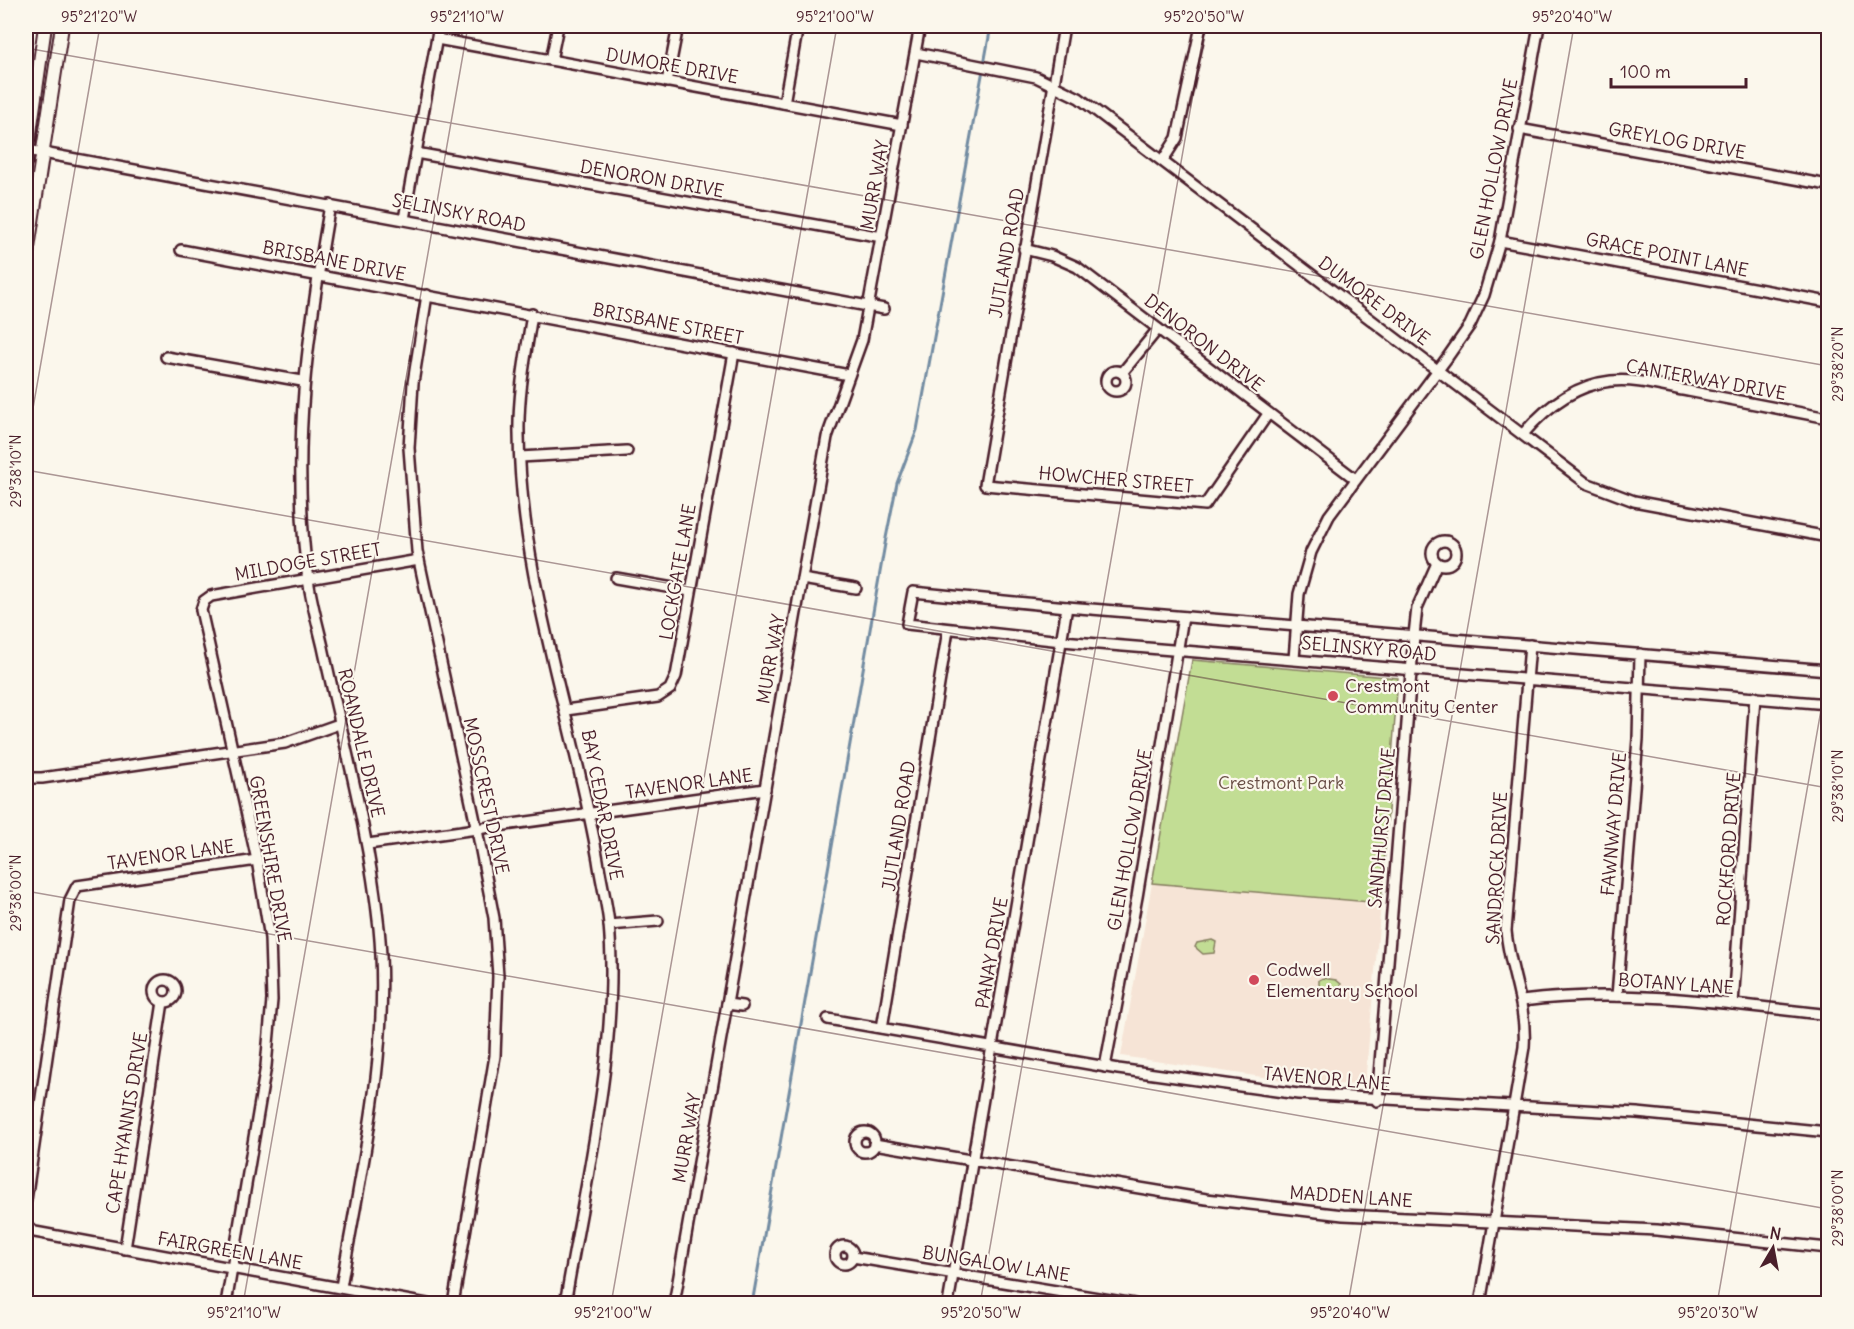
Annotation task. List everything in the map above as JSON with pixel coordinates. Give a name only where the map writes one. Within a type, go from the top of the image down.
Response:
[{"type":"main road","points":[[26,156],[46,26]]},
{"type":"main road","points":[[26,261],[26,247],[62,26]]},
{"type":"street","points":[[46,26],[62,26]]},
{"type":"street","points":[[404,219],[439,26]]},
{"type":"street","points":[[551,60],[558,26]]},
{"type":"street","points":[[668,82],[678,26]]},
{"type":"street","points":[[784,103],[798,26]]},
{"type":"street","name":"MURR WAY","points":[[674,1304],[827,437],[862,340],[920,26]]},
{"type":"street","name":"JUTLAND ROAD","points":[[985,485],[1064,26]]},
{"type":"street","points":[[1163,160],[1177,138],[1201,26]]},
{"type":"street","name":"GLEN HOLLOW DRIVE","points":[[1294,659],[1294,624],[1299,594],[1311,552],[1329,516],[1354,478],[1470,325],[1484,295],[1500,241],[1539,26]]},
{"type":"street","name":"DUMORE DRIVE","points":[[437,39],[902,125]]},
{"type":"street","name":"DUMORE DRIVE","points":[[916,53],[991,67],[1053,84],[1079,98],[1586,483],[1634,501],[1828,537]]},
{"type":"street","name":"GREYLOG DRIVE","points":[[1519,129],[1828,185]]},
{"type":"street","name":"SELINSKY ROAD","points":[[26,156],[41,153],[884,309]]},
{"type":"street","name":"DENORON DRIVE","points":[[416,153],[882,237]]},
{"type":"street","name":"ROANDALE DRIVE","points":[[330,206],[302,381],[300,493],[308,578],[339,724],[368,844],[379,928],[381,1041],[341,1287]]},
{"type":"street","name":"GRACE POINT LANE","points":[[1500,241],[1828,302]]},
{"type":"street","name":"DENORON DRIVE","points":[[1024,249],[1052,256],[1077,267],[1354,478]]},
{"type":"street","name":"BRISBANE DRIVE","points":[[181,250],[482,305]]},
{"type":"street","name":"MOSSCREST DRIVE","points":[[427,295],[413,382],[410,448],[419,560],[494,918],[498,976],[495,1056],[453,1304]]},
{"type":"street","name":"BRISBANE STREET","points":[[482,305],[849,375]]},
{"type":"street","name":"BAY CEDAR DRIVE","points":[[532,314],[519,402],[520,457],[538,597],[590,814],[609,925],[606,1064],[565,1304]]},
{"type":"street","points":[[1122,373],[1158,329]]},
{"type":"street","name":"LOCKGATE LANE","points":[[566,710],[658,697],[670,689],[676,676],[734,353]]},
{"type":"street","points":[[166,357],[302,381]]},
{"type":"street","name":"CANTERWAY DRIVE","points":[[1523,434],[1542,412],[1566,396],[1584,387],[1612,380],[1646,383],[1828,418]]},
{"type":"street","name":"HOWCHER STREET","points":[[985,485],[1205,505],[1268,414]]},
{"type":"street","points":[[520,457],[627,451]]},
{"type":"street","name":"MILDOGE STREET","points":[[204,601],[211,596],[419,560]]},
{"type":"street","name":"SANDHURST DRIVE","points":[[1377,1101],[1417,608],[1437,563]]},
{"type":"street","points":[[616,578],[690,591]]},
{"type":"street","points":[[802,579],[856,588]]},
{"type":"street","name":"SELINSKY ROAD","points":[[1828,669],[1294,624],[1183,617],[913,592],[907,624],[1062,641],[1828,704]]},
{"type":"street","name":"GREENSHIRE DRIVE","points":[[204,601],[201,610],[257,860],[270,938],[272,1000],[261,1102],[226,1304]]},
{"type":"street","name":"PANAY DRIVE","points":[[948,1304],[1067,607]]},
{"type":"street","name":"GLEN HOLLOW DRIVE","points":[[1105,1067],[1137,897],[1183,617]]},
{"type":"street","name":"JUTLAND ROAD","points":[[882,1028],[948,630]]},
{"type":"street","name":"SANDROCK DRIVE","points":[[1480,1304],[1512,1106],[1524,1047],[1526,1022],[1509,956],[1506,931],[1530,645]]},
{"type":"street","name":"FAWNWAY DRIVE","points":[[1617,996],[1638,739],[1640,654]]},
{"type":"street","name":"ROCKFORD DRIVE","points":[[1733,1004],[1755,697]]},
{"type":"street","points":[[26,778],[42,778],[233,752],[285,743],[339,724]]},
{"type":"street","name":"TAVENOR LANE","points":[[368,844],[765,789]]},
{"type":"street","name":"TAVENOR LANE","points":[[26,1200],[70,900],[77,886],[257,860]]},
{"type":"street","points":[[609,925],[658,921]]},
{"type":"street","name":"BOTANY LANE","points":[[1522,1001],[1565,995],[1617,996],[1733,1004],[1828,1015]]},
{"type":"street","name":"CAPE HYANNIS DRIVE","points":[[125,1249],[163,1002]]},
{"type":"street","points":[[727,1004],[742,1006]]},
{"type":"street","name":"TAVENOR LANE","points":[[828,1019],[1202,1083],[1377,1101],[1637,1113],[1828,1132]]},
{"type":"street","name":"MADDEN LANE","points":[[874,1144],[1218,1201],[1343,1215],[1657,1230],[1828,1248]]},
{"type":"street","name":"FAIRGREEN LANE","points":[[27,1228],[125,1249],[427,1304]]},
{"type":"street","name":"BUNGALOW LANE","points":[[853,1257],[1134,1304]]},
{"type":"shaded area","name":"Codwell Elementary School","points":[[1152,883],[1381,903],[1365,1085],[1303,1083],[1121,1056]]},
{"type":"green space","name":"Crestmont Park","points":[[1192,660],[1398,678],[1381,903],[1152,883]]},
{"type":"green space","points":[[1212,940],[1216,942],[1214,953],[1203,954],[1195,947],[1197,943]]},
{"type":"green space","points":[[1323,978],[1336,980],[1341,984],[1336,995],[1325,994],[1319,988],[1319,980]]},
{"type":"waterway","points":[[752,1304],[886,538],[897,483],[917,430],[991,26]]},
{"type":"place","name":"Crestmont Community Center","points":[[1333,696]]},
{"type":"place","name":"Codwell Elementary School","points":[[1254,980]]}]
